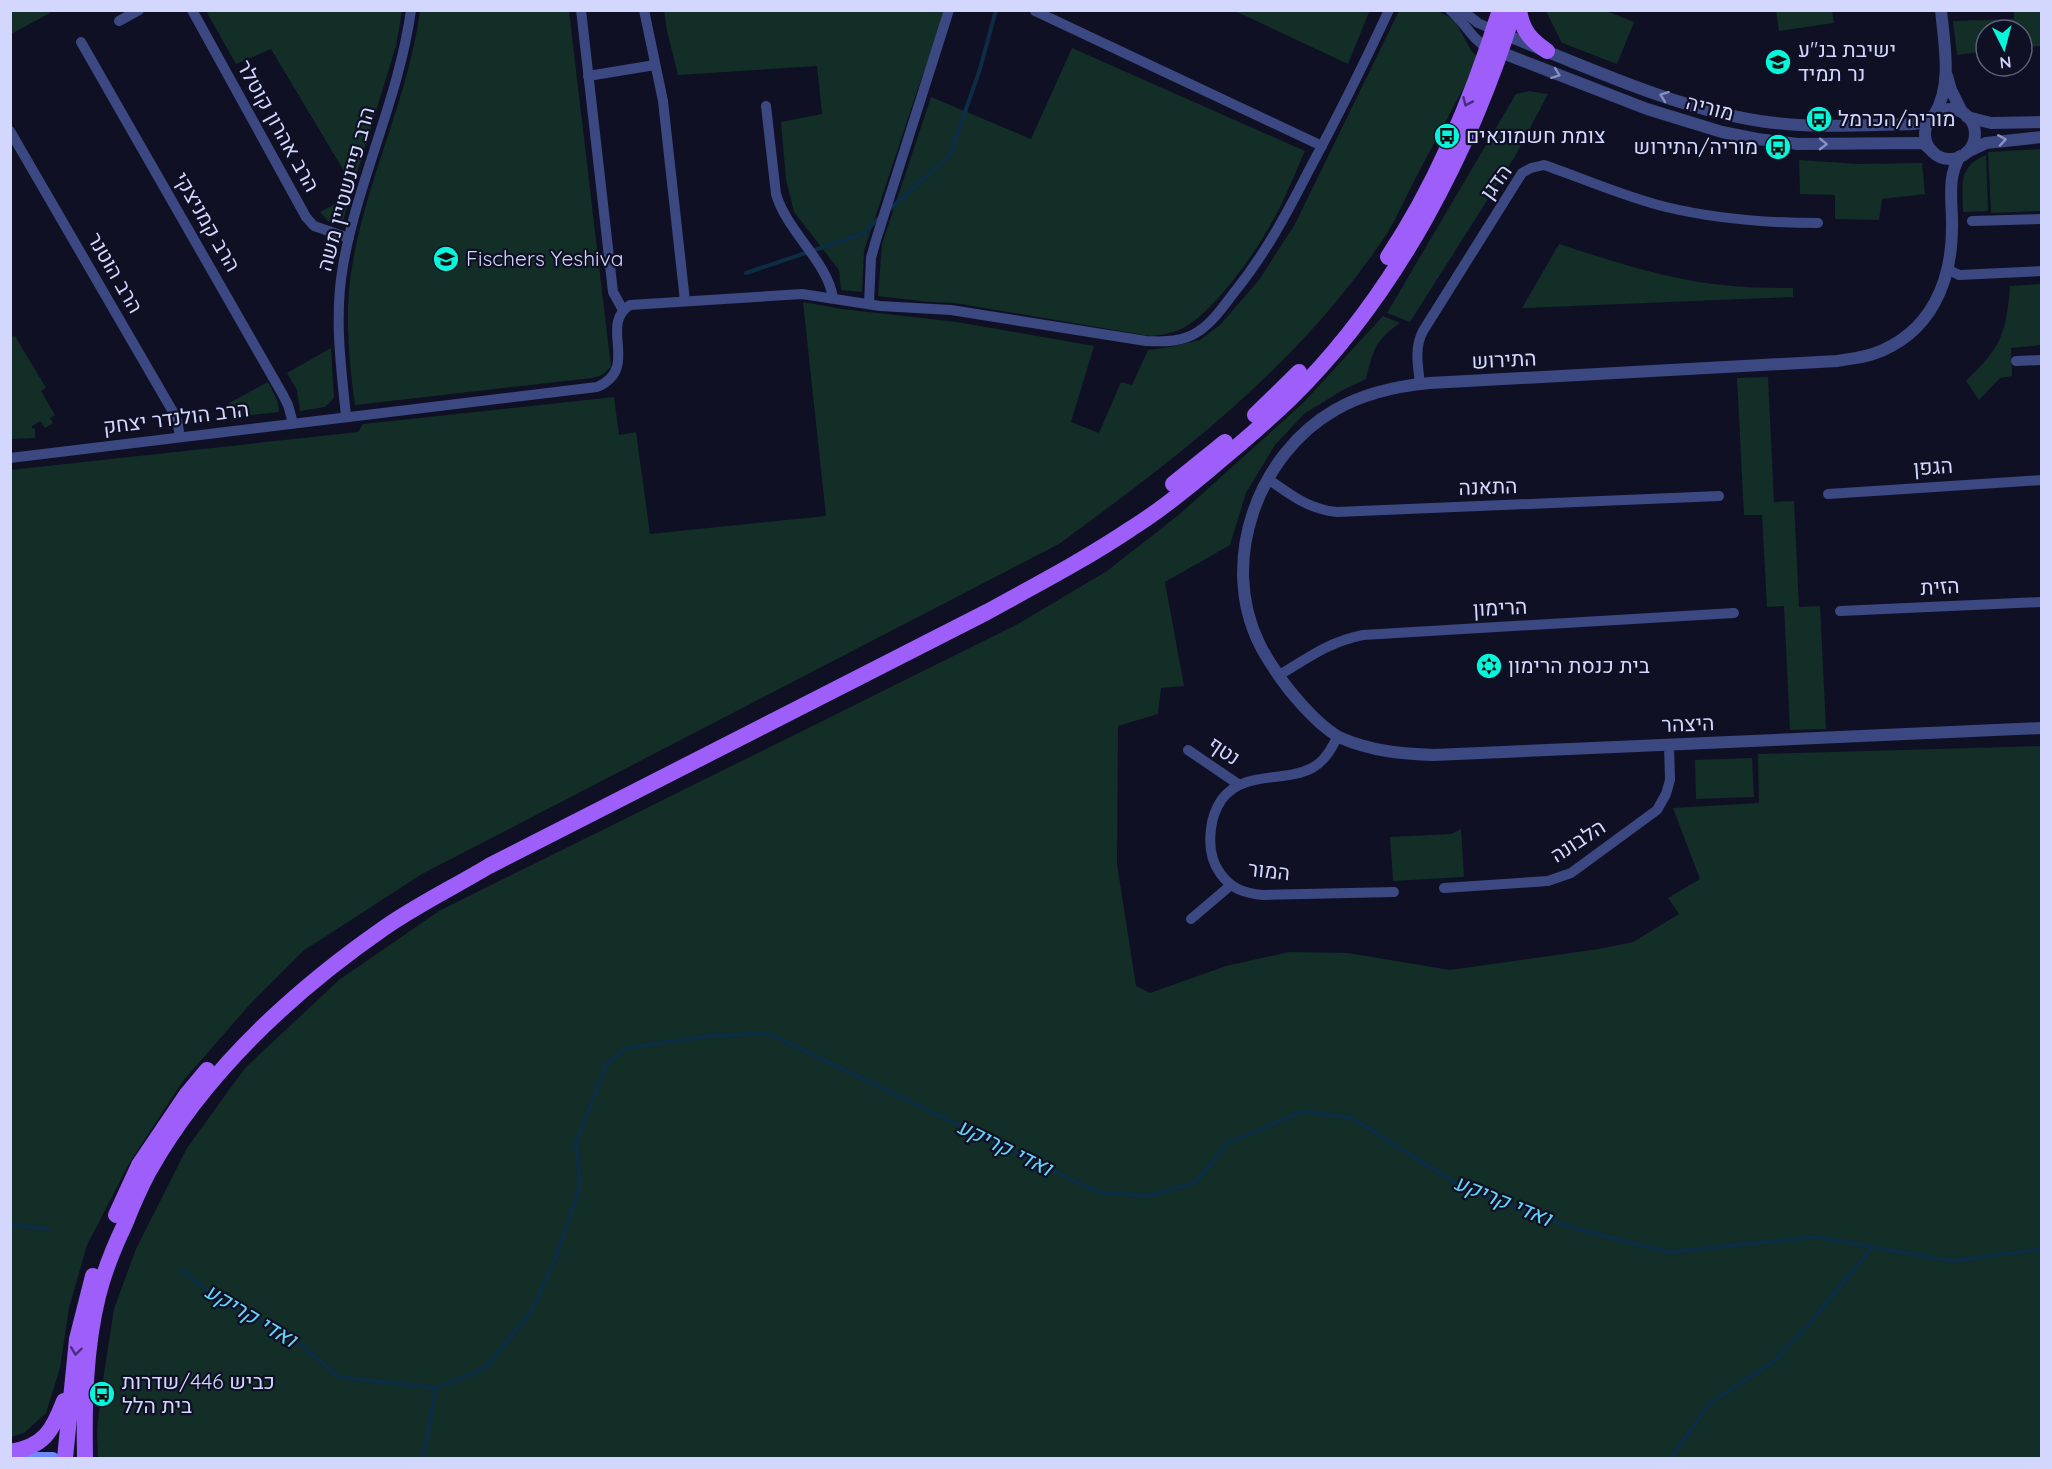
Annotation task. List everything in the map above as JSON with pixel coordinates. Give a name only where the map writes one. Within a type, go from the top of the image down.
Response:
[{"type":"main road","points":[[1500,10],[1500,33]]},
{"type":"main road","points":[[85,1458],[86,1386],[90,1346],[98,1297],[118,1239],[149,1171],[190,1110],[221,1070],[278,1011],[344,957],[386,927],[489,866],[987,612],[1095,551],[1133,528],[1169,502],[1247,438],[1290,399],[1324,363],[1378,292],[1409,246],[1456,160],[1500,33],[1514,10]]},
{"type":"main road","points":[[1519,10],[1525,31],[1530,38],[1547,51]]},
{"type":"main road","points":[[64,1458],[77,1339],[95,1266],[139,1165],[187,1094],[270,1003],[337,948],[379,918],[474,862],[982,602],[1089,542],[1162,493],[1282,391],[1315,356],[1369,286],[1399,240],[1439,167],[1472,91],[1495,50]]},
{"type":"main road","points":[[10,1452],[29,1448],[42,1441],[58,1417],[72,1382]]},
{"type":"main road","points":[[10,1458],[53,1458]]},
{"type":"street","points":[[119,21],[139,10]]},
{"type":"street","name":"הרב אהרון קוטלר","points":[[192,10],[306,217],[315,226],[349,238]]},
{"type":"street","name":"הרב פיינשטיין משה","points":[[346,416],[339,321],[342,268],[402,58],[411,10]]},
{"type":"street","points":[[581,10],[613,292],[623,310],[630,305],[802,294],[869,304],[951,310],[1146,341],[1165,342],[1198,331],[1214,316],[1251,272],[1277,231],[1348,97],[1389,10]]},
{"type":"street","points":[[644,10],[663,101],[685,301]]},
{"type":"street","points":[[869,304],[871,258],[949,10]]},
{"type":"street","points":[[1450,10],[1461,20],[1476,41],[1495,50]]},
{"type":"street","points":[[1462,10],[1478,23],[1500,33]]},
{"type":"street","points":[[1941,10],[1945,60],[1951,90],[1964,115],[1973,125],[1974,136],[1970,148],[1963,155]]},
{"type":"street","points":[[1035,11],[1322,146]]},
{"type":"street","name":"מוריה","points":[[1500,33],[1680,102],[1751,120],[1830,126],[1915,124],[1930,119]]},
{"type":"street","name":"הרב קמניצקי","points":[[81,42],[284,395],[292,423]]},
{"type":"street","name":"מוריה","points":[[1495,50],[1674,119],[1722,132],[1798,144],[1923,143],[1935,153]]},
{"type":"street","points":[[1945,60],[1940,105],[1930,119],[1925,137],[1935,153],[1946,158],[1963,155],[1986,143],[2042,137]]},
{"type":"street","points":[[588,76],[656,65]]},
{"type":"street","points":[[766,106],[779,207],[821,269],[833,298]]},
{"type":"street","points":[[1930,119],[1946,109],[1978,121],[2003,124],[2042,122]]},
{"type":"street","name":"הרב הוטנר","points":[[10,131],[172,410],[177,420],[180,437]]},
{"type":"street","name":"התירוש","points":[[1338,736],[1302,705],[1278,676],[1258,642],[1251,620],[1244,575],[1245,550],[1254,508],[1280,459],[1297,440],[1335,409],[1382,390],[1420,384],[1837,361],[1871,355],[1905,337],[1923,321],[1942,289],[1949,270],[1952,243],[1950,192],[1944,165],[1935,153]]},
{"type":"street","name":"התירוש","points":[[1950,192],[1954,166],[1963,155]]},
{"type":"street","name":"הדגן","points":[[1420,384],[1417,355],[1418,342],[1423,331],[1522,173],[1531,168],[1544,165],[1641,200],[1708,216],[1818,223]]},
{"type":"street","points":[[1972,222],[2042,219]]},
{"type":"street","points":[[1949,270],[1959,275],[2042,271]]},
{"type":"street","name":"הרב הולנדר יצחק","points":[[10,458],[597,387],[615,375],[619,363],[617,319],[623,310]]},
{"type":"street","points":[[2016,361],[2042,360]]},
{"type":"street","name":"התאנה","points":[[1268,479],[1307,505],[1320,510],[1337,512],[1719,496]]},
{"type":"street","name":"הגפן","points":[[1827,494],[2042,480]]},
{"type":"street","name":"הזית","points":[[1840,611],[2042,602]]},
{"type":"street","name":"הרימון","points":[[1278,676],[1330,644],[1363,635],[1734,613]]},
{"type":"street","name":"היצהר","points":[[1338,736],[1385,752],[1409,754],[2042,728]]},
{"type":"street","points":[[1238,784],[1299,773],[1312,768],[1325,759],[1338,736]]},
{"type":"street","name":"הלבונה","points":[[1444,888],[1548,880],[1571,873],[1657,810],[1666,794],[1670,780],[1669,744]]},
{"type":"street","name":"נטף","points":[[1188,750],[1238,784]]},
{"type":"street","name":"המור","points":[[1238,784],[1217,806],[1211,822],[1209,840],[1211,855],[1220,873],[1231,885],[1245,893],[1263,895],[1394,892]]},
{"type":"street","points":[[1191,919],[1231,885]]},
{"type":"green space","points":[[11,10],[49,11],[50,13],[11,34]]},
{"type":"green space","points":[[1365,10],[1369,12],[1348,64],[1235,11]]},
{"type":"green space","points":[[206,11],[402,11],[396,46],[353,186],[271,49],[236,64]]},
{"type":"green space","points":[[420,11],[569,11],[611,367],[602,375],[355,405],[349,354],[348,319],[352,267],[367,203],[406,76]]},
{"type":"green space","points":[[664,11],[947,11],[917,91],[864,251],[862,292],[841,290],[839,270],[794,212],[786,179],[781,122],[822,114],[817,66],[678,75]]},
{"type":"green space","points":[[1399,11],[1437,11],[1454,19],[1472,52],[1477,56],[1470,76],[1386,234],[1348,287],[1274,369],[1234,406],[1149,477],[1059,544],[422,874],[303,951],[251,1003],[183,1081],[130,1162],[87,1245],[69,1308],[60,1368],[46,1413],[24,1433],[11,1437],[10,470],[358,432],[363,424],[614,397],[619,435],[636,432],[650,534],[826,516],[803,302],[842,309],[957,322],[1094,346],[1071,422],[1099,433],[1121,382],[1132,385],[1148,350],[1200,340],[1220,325],[1259,280],[1295,224]]},
{"type":"green space","points":[[1546,11],[1606,11],[1634,22],[1617,64],[1562,43]]},
{"type":"green space","points":[[1776,11],[1832,11],[1834,23],[1779,31]]},
{"type":"green space","points":[[2014,11],[2041,11],[2041,46],[2034,46],[2034,18],[2014,18]]},
{"type":"green space","points":[[1974,20],[1974,53],[1957,55],[1953,21]]},
{"type":"green space","points":[[1072,48],[1305,151],[1277,214],[1232,282],[1193,322],[1173,332],[1150,336],[955,303],[878,296],[882,244],[931,97],[1031,139]]},
{"type":"green space","points":[[1529,91],[1548,94],[1514,158],[1410,322],[1387,313],[1516,94]]},
{"type":"green space","points":[[2041,149],[2041,211],[1991,213],[1988,152]]},
{"type":"green space","points":[[1986,155],[1988,211],[1963,212],[1963,185],[1966,171],[1970,165]]},
{"type":"green space","points":[[1799,160],[1859,164],[1922,163],[1925,194],[1882,199],[1879,220],[1835,219],[1835,195],[1800,194]]},
{"type":"green space","points":[[350,196],[342,225],[328,221],[320,212]]},
{"type":"green space","points":[[1559,244],[1645,270],[1689,280],[1740,287],[1793,288],[1793,297],[1522,308]]},
{"type":"green space","points":[[2041,284],[2041,345],[2011,348],[2012,376],[2000,378],[1979,400],[1966,381],[1987,359],[2000,339],[2004,329],[2010,286]]},
{"type":"green space","points":[[1383,316],[1400,323],[1385,335],[1376,347],[1366,379],[1341,391],[1304,414],[1275,445],[1246,493],[1230,545],[1165,582],[1184,686],[1161,688],[1158,714],[1118,726],[1117,864],[1136,986],[1150,993],[1226,966],[1289,952],[1348,953],[1450,970],[1633,942],[1679,914],[1668,898],[1700,879],[1673,808],[1759,803],[1758,754],[2041,746],[2041,1458],[98,1458],[97,1431],[101,1393],[114,1309],[136,1249],[187,1148],[245,1068],[339,980],[439,911],[1018,624],[1107,571],[1181,513],[1303,403]]},
{"type":"green space","points":[[15,336],[46,388],[41,391],[55,415],[50,418],[53,423],[45,428],[40,421],[31,427],[35,429],[35,438],[11,439],[10,337]]},
{"type":"green space","points":[[331,348],[334,398],[325,407],[300,411],[297,390],[287,373]]},
{"type":"green space","points":[[1768,377],[1774,502],[1794,501],[1799,607],[1820,606],[1826,729],[1790,730],[1784,606],[1767,607],[1762,515],[1744,515],[1737,378]]},
{"type":"green space","points":[[268,382],[278,402],[279,412],[233,417],[229,403]]},
{"type":"green space","points":[[1752,758],[1754,797],[1696,799],[1695,760]]},
{"type":"green space","points":[[1461,829],[1464,877],[1393,881],[1390,837],[1451,834]]},
{"type":"waterway","points":[[890,209],[950,155],[980,69],[996,10]]},
{"type":"waterway","points":[[746,273],[862,234],[879,218]]},
{"type":"waterway","name":"ואדי קריקע","points":[[182,1270],[226,1305],[286,1332],[339,1377],[436,1388],[485,1368],[531,1312],[555,1259],[580,1187],[576,1143],[606,1065],[626,1048],[709,1036],[768,1033],[1098,1192],[1149,1196],[1196,1182],[1228,1143],[1303,1111],[1352,1118],[1467,1190],[1577,1229],[1669,1252],[1815,1237],[1953,1261],[2042,1249]]},
{"type":"waterway","name":"ואדי קריקע","points":[[10,1225],[49,1229]]},
{"type":"waterway","points":[[1671,1458],[1709,1404],[1774,1361],[1814,1318],[1872,1247]]},
{"type":"waterway","points":[[423,1458],[436,1388]]},
{"type":"place","name":"ישיבת בנ\"ע נר תמיד","points":[[1778,62]]},
{"type":"place","name":"מוריה/הכרמל","points":[[1819,119]]},
{"type":"place","name":"צומת חשמונאים","points":[[1447,136]]},
{"type":"place","name":"מוריה/התירוש","points":[[1778,147]]},
{"type":"place","name":"Fischers Yeshiva","points":[[446,259]]},
{"type":"place","name":"בית כנסת הרימון","points":[[1489,666]]},
{"type":"place","name":"כביש 446/שדרות בית הלל","points":[[102,1394]]}]
